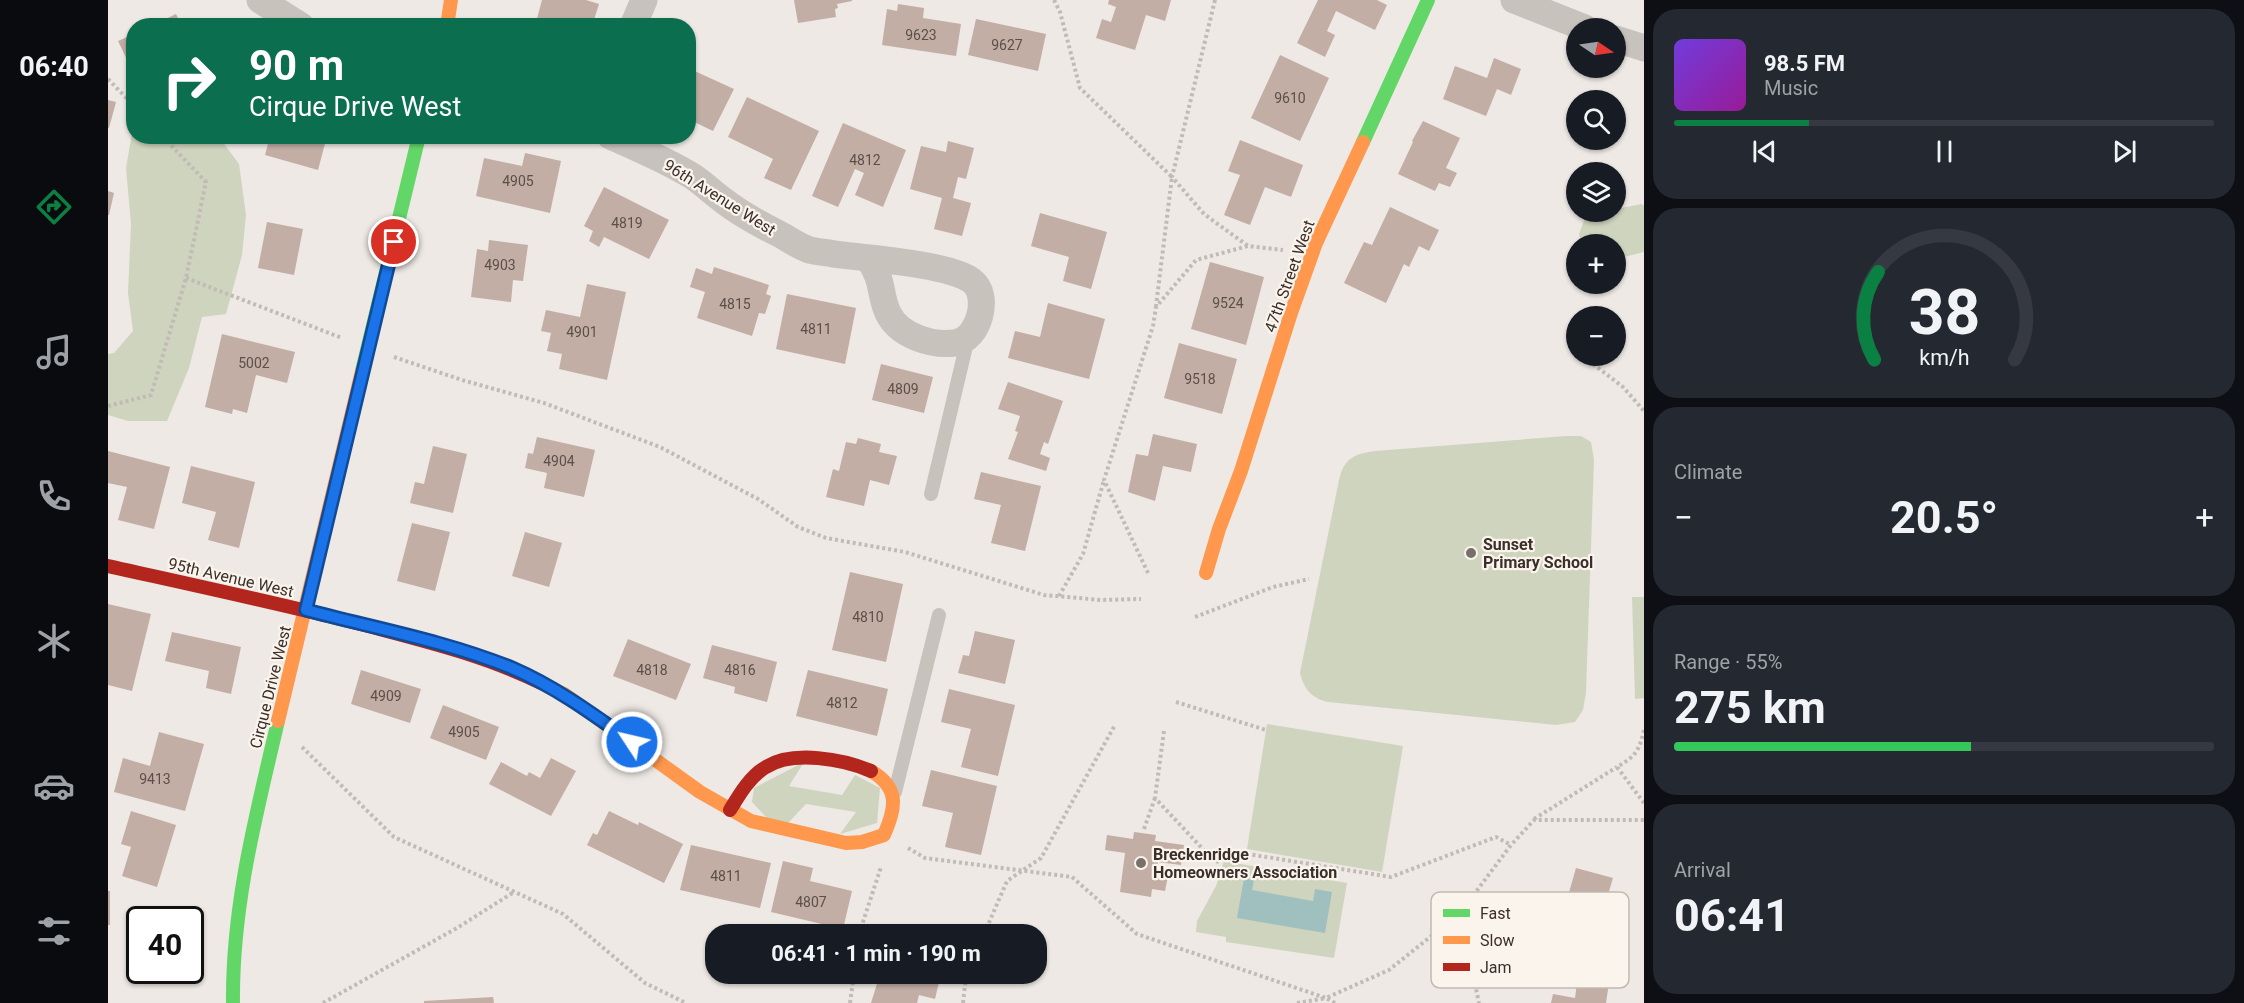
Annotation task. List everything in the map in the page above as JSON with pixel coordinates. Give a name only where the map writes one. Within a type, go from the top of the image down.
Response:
[{"type":"street","points":[[260,0],[288,18]]},
{"type":"street","points":[[448,18],[451,0]]},
{"type":"street","points":[[636,18],[644,0]]},
{"type":"street","name":"47th Street West","points":[[1206,573],[1316,243],[1428,0]]},
{"type":"street","points":[[1514,0],[1566,21]]},
{"type":"street","points":[[1626,42],[1644,48]]},
{"type":"street","name":"Cirque Drive West","points":[[233,1003],[235,938],[240,890],[417,144]]},
{"type":"street","name":"96th Avenue West","points":[[629,144],[693,177],[745,216],[808,250],[946,270],[956,272],[974,282],[981,293],[980,309],[976,325],[968,338]]},
{"type":"street","points":[[868,258],[878,273],[888,313],[896,324],[930,343],[955,343],[968,338]]},
{"type":"street","name":"95th Avenue West","points":[[108,566],[306,610],[467,652],[513,669],[564,694],[650,753],[700,792],[751,821],[846,843],[862,842],[878,837]]},
{"type":"street","points":[[730,810],[742,791],[768,766],[802,757],[829,760],[863,768],[884,778],[894,796],[891,819],[878,837]]},
{"type":"lane","points":[[931,494],[968,338]]},
{"type":"lane","points":[[894,796],[939,615]]},
{"type":"path","points":[[1054,0],[1060,12],[1080,88],[1172,177],[1204,214],[1248,246]]},
{"type":"path","points":[[1059,596],[1083,554],[1153,326],[1172,177],[1215,0]]},
{"type":"path","points":[[108,79],[126,98]]},
{"type":"path","points":[[108,406],[151,395],[186,278],[206,182],[170,144]]},
{"type":"path","points":[[1156,307],[1196,260],[1248,246],[1289,251]]},
{"type":"path","points":[[186,278],[369,348],[462,380],[544,403],[660,447],[758,499],[798,526],[826,538],[905,552],[1044,595],[1101,600],[1141,599]]},
{"type":"path","points":[[1596,366],[1623,387],[1644,411]]},
{"type":"path","points":[[1104,480],[1148,573]]},
{"type":"path","points":[[1196,617],[1273,587],[1309,579]]},
{"type":"path","points":[[1176,702],[1266,730]]},
{"type":"path","points":[[278,723],[394,837],[563,914],[645,983],[686,1003]]},
{"type":"path","points":[[988,924],[1008,880],[1041,858],[1115,725]]},
{"type":"path","points":[[1476,892],[1534,819],[1634,757],[1641,744],[1644,730]]},
{"type":"path","points":[[1144,829],[1155,798],[1164,731]]},
{"type":"path","points":[[1617,767],[1644,803]]},
{"type":"path","points":[[1155,798],[1214,861],[1220,862],[1229,851],[1391,877],[1496,837],[1511,845]]},
{"type":"path","points":[[1534,819],[1644,820]]},
{"type":"path","points":[[862,924],[881,867],[878,837],[925,858],[1072,877],[1137,934],[1335,1003]]},
{"type":"path","points":[[322,1003],[457,928],[514,892]]},
{"type":"path","points":[[1297,1003],[1326,998],[1389,970],[1431,936]]},
{"type":"path","points":[[850,1003],[853,984]]},
{"type":"path","points":[[963,1003],[965,984]]},
{"type":"path","points":[[1476,988],[1479,1003]]},
{"type":"green space","points":[[130,144],[224,144],[239,164],[246,215],[242,255],[226,314],[202,317],[189,368],[167,421],[128,421],[108,415],[108,354],[114,353],[133,331],[128,293],[131,224],[126,168]]},
{"type":"green space","points":[[1642,204],[1644,206],[1644,252],[1626,256],[1626,234],[1579,234],[1583,222],[1626,222],[1626,207]]},
{"type":"green space","points":[[1581,436],[1591,442],[1594,460],[1586,692],[1583,710],[1575,722],[1556,725],[1328,702],[1309,692],[1300,673],[1339,480],[1344,467],[1351,458],[1375,451]]},
{"type":"green space","points":[[1632,597],[1644,597],[1644,698],[1635,699]]},
{"type":"green space","points":[[1267,724],[1403,746],[1382,872],[1247,849]]},
{"type":"green space","points":[[804,762],[789,786],[842,795],[855,775],[880,788],[877,823],[840,834],[856,812],[806,804],[788,823],[767,818],[752,802],[754,788]]},
{"type":"green space","points":[[1224,861],[1347,883],[1334,958],[1226,942],[1226,937],[1196,932],[1197,921],[1216,886]]},
{"type":"water","points":[[1244,878],[1254,880],[1252,890],[1313,901],[1315,889],[1332,892],[1325,933],[1237,918]]},
{"type":"building","points":[[542,0],[586,0],[599,4],[595,18],[537,18]]},
{"type":"building","points":[[794,0],[852,1],[837,4],[836,17],[798,23]]},
{"type":"building","points":[[1109,0],[1171,0],[1165,21],[1146,15],[1135,50],[1096,38],[1102,19],[1111,22],[1116,7],[1108,4]]},
{"type":"building","points":[[1318,0],[1377,0],[1387,5],[1375,30],[1336,11],[1327,31],[1335,35],[1325,57],[1297,43]]},
{"type":"building","points":[[898,4],[924,8],[923,18],[961,24],[956,56],[882,45],[887,9],[897,11]]},
{"type":"building","points":[[976,19],[1046,34],[1038,71],[968,55]]},
{"type":"building","points":[[126,38],[126,58],[118,41]]},
{"type":"building","points":[[1280,55],[1329,78],[1300,141],[1251,118]]},
{"type":"building","points":[[1494,58],[1521,69],[1511,95],[1497,89],[1486,116],[1443,99],[1455,66],[1487,78]]},
{"type":"building","points":[[696,72],[734,89],[713,131],[696,123]]},
{"type":"building","points":[[747,97],[819,131],[791,190],[764,178],[773,159],[728,137]]},
{"type":"building","points":[[108,100],[116,102],[109,128],[108,128]]},
{"type":"building","points":[[1423,121],[1460,138],[1446,168],[1457,173],[1450,187],[1439,183],[1435,191],[1398,174]]},
{"type":"building","points":[[843,123],[906,150],[883,207],[855,195],[864,173],[855,169],[838,207],[812,196]]},
{"type":"building","points":[[1240,140],[1303,165],[1291,197],[1265,187],[1250,225],[1224,215],[1240,175],[1228,171]]},
{"type":"building","points":[[948,141],[974,148],[966,179],[958,177],[953,198],[971,203],[962,236],[934,229],[942,198],[910,189],[921,146],[946,152]]},
{"type":"building","points":[[268,144],[325,144],[318,170],[265,155]]},
{"type":"building","points":[[525,153],[561,161],[550,213],[476,196],[484,158],[522,166]]},
{"type":"building","points":[[604,187],[669,220],[649,259],[604,237],[599,247],[589,241],[593,231],[584,226]]},
{"type":"building","points":[[108,191],[114,193],[109,215],[108,215]]},
{"type":"building","points":[[1390,207],[1439,230],[1429,251],[1419,246],[1409,267],[1404,264],[1386,303],[1344,283],[1364,242],[1372,245]]},
{"type":"building","points":[[1040,213],[1107,232],[1091,289],[1063,281],[1069,257],[1031,246]]},
{"type":"building","points":[[267,222],[303,229],[294,275],[258,268]]},
{"type":"building","points":[[489,240],[528,245],[523,281],[513,280],[511,302],[471,297],[477,249],[488,251]]},
{"type":"building","points":[[1210,262],[1264,277],[1246,345],[1191,329]]},
{"type":"building","points":[[714,267],[769,285],[766,294],[771,296],[765,314],[759,313],[752,336],[697,318],[705,292],[690,287],[696,268],[712,274]]},
{"type":"building","points":[[587,284],[626,292],[607,380],[559,369],[562,354],[547,351],[551,333],[541,331],[546,310],[580,317]]},
{"type":"building","points":[[787,294],[856,308],[845,364],[776,349]]},
{"type":"building","points":[[1048,303],[1105,319],[1089,379],[1008,358],[1015,331],[1040,337]]},
{"type":"building","points":[[222,334],[295,352],[287,383],[256,375],[247,413],[233,409],[232,414],[205,407]]},
{"type":"building","points":[[1179,343],[1237,359],[1222,414],[1164,398]]},
{"type":"building","points":[[881,364],[933,377],[924,413],[872,400]]},
{"type":"building","points":[[1008,382],[1063,401],[1048,444],[1044,442],[1040,454],[1050,458],[1046,471],[1008,459],[1018,432],[1015,431],[1020,416],[998,409]]},
{"type":"building","points":[[1153,434],[1197,444],[1191,472],[1163,466],[1155,501],[1128,492],[1136,454],[1148,456]]},
{"type":"building","points":[[537,437],[595,450],[584,497],[544,488],[547,473],[525,468],[528,453],[533,454]]},
{"type":"building","points":[[858,438],[881,444],[879,452],[897,456],[889,485],[870,480],[864,506],[826,497],[833,469],[839,471],[846,442],[856,444]]},
{"type":"building","points":[[433,446],[467,454],[453,513],[410,503],[415,482],[424,484]]},
{"type":"building","points":[[108,451],[170,467],[154,529],[118,520],[127,487],[108,483]]},
{"type":"building","points":[[191,466],[255,482],[239,548],[208,540],[216,512],[182,503]]},
{"type":"building","points":[[981,472],[1041,486],[1025,551],[991,543],[1001,505],[974,499]]},
{"type":"building","points":[[412,523],[450,532],[435,591],[397,581]]},
{"type":"building","points":[[525,532],[562,543],[549,587],[512,576]]},
{"type":"building","points":[[850,572],[903,584],[886,662],[832,650]]},
{"type":"building","points":[[108,604],[151,614],[132,691],[108,685]]},
{"type":"building","points":[[975,631],[1015,640],[1005,684],[958,673],[963,655],[969,656]]},
{"type":"building","points":[[172,632],[241,647],[231,694],[206,688],[209,671],[165,661]]},
{"type":"building","points":[[628,639],[691,664],[676,700],[613,676]]},
{"type":"building","points":[[712,645],[777,662],[767,702],[734,693],[735,687],[703,678]]},
{"type":"building","points":[[361,670],[421,689],[410,723],[351,704]]},
{"type":"building","points":[[808,670],[888,689],[877,736],[796,716]]},
{"type":"building","points":[[949,689],[1015,705],[998,776],[961,767],[971,729],[941,722]]},
{"type":"building","points":[[443,705],[499,727],[486,760],[430,738]]},
{"type":"building","points":[[159,732],[204,744],[185,811],[114,792],[123,758],[150,766]]},
{"type":"building","points":[[551,758],[576,771],[551,816],[489,784],[501,762],[527,776],[529,772],[540,778]]},
{"type":"building","points":[[931,770],[997,786],[981,855],[945,847],[953,813],[922,806]]},
{"type":"building","points":[[131,811],[176,825],[157,887],[122,876],[131,847],[121,844]]},
{"type":"building","points":[[609,811],[638,825],[639,822],[683,844],[664,883],[587,845],[593,833],[597,835]]},
{"type":"building","name":"Breckenridge Homeowners Association","points":[[1134,832],[1156,835],[1155,841],[1184,845],[1181,865],[1158,862],[1156,874],[1168,876],[1165,891],[1152,889],[1151,897],[1120,892],[1125,853],[1105,850],[1107,835],[1133,839]]},
{"type":"building","points":[[691,845],[771,863],[760,908],[680,890]]},
{"type":"building","points":[[783,861],[813,868],[810,881],[852,891],[844,924],[822,924],[771,912]]},
{"type":"building","points":[[1576,868],[1613,878],[1609,892],[1569,892]]},
{"type":"building","points":[[108,891],[110,891],[110,925],[108,925]]},
{"type":"building","points":[[877,984],[939,984],[935,999],[919,995],[917,1003],[871,1003]]},
{"type":"building","points":[[1576,988],[1608,988],[1606,1003],[1551,1003],[1553,994],[1575,998]]},
{"type":"building","points":[[493,997],[494,1003],[424,1003],[424,1001]]},
{"type":"traffic: fast","points":[[1363,142],[1428,0]]},
{"type":"traffic: fast","points":[[362,371],[417,144]]},
{"type":"traffic: fast","points":[[233,1003],[241,896],[278,721]]},
{"type":"traffic: slow","points":[[448,18],[451,0]]},
{"type":"traffic: slow","points":[[1206,573],[1316,243],[1363,142]]},
{"type":"traffic: slow","points":[[278,721],[362,371]]},
{"type":"traffic: slow","points":[[541,683],[564,694],[700,792],[751,821],[846,843],[862,842],[884,835],[891,816],[893,799],[887,784],[871,771]]},
{"type":"traffic: jam","points":[[108,566],[309,611],[418,639],[481,658],[541,683]]},
{"type":"traffic: jam","points":[[730,810],[755,775],[777,762],[818,758],[847,763],[871,771]]},
{"type":"place","name":"Sunset Primary School","points":[[1471,553]]},
{"type":"place","name":"Breckenridge Homeowners Association","points":[[1141,863]]},
{"type":"route","points":[[394,242],[306,610],[467,652],[513,669],[564,694],[632,742]]}]
